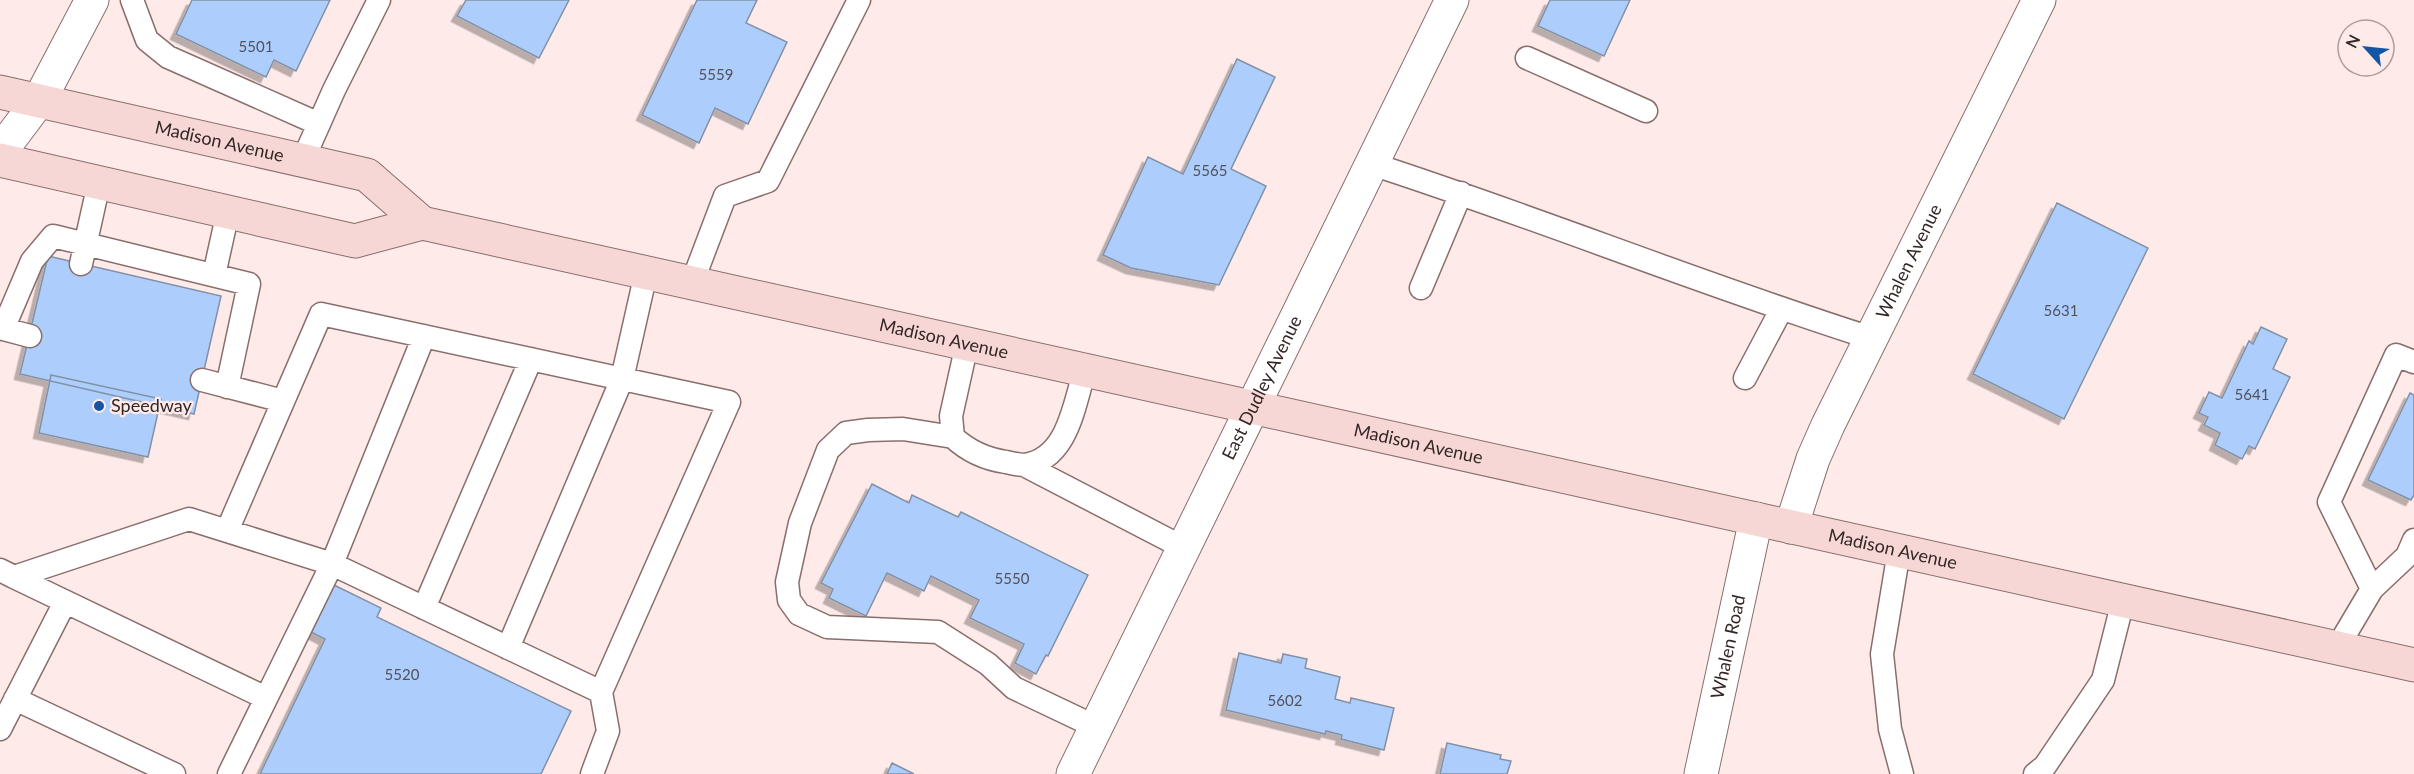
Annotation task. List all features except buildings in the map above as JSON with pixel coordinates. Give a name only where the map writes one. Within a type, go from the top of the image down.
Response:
[{"type":"main road","name":"Madison Avenue","points":[[0,92],[40,99],[367,176],[422,223]]},
{"type":"main road","name":"Madison Avenue","points":[[0,160],[355,241],[422,223],[2414,665]]},
{"type":"street","points":[[0,152],[40,99],[92,0]]},
{"type":"street","name":"East Dudley Avenue","points":[[1073,774],[1452,0]]},
{"type":"street","name":"Whalen Avenue","points":[[1791,527],[1820,441],[2039,0]]},
{"type":"street","name":"Whalen Road","points":[[1701,774],[1756,519]]},
{"type":"lane","points":[[132,0],[147,40],[168,57],[319,124]]},
{"type":"lane","points":[[302,162],[379,0]]},
{"type":"lane","points":[[692,283],[725,196],[768,181],[859,0]]},
{"type":"lane","points":[[1527,58],[1646,111]]},
{"type":"lane","points":[[1372,164],[1461,193],[1781,310],[1871,338]]},
{"type":"lane","points":[[84,254],[99,183]]},
{"type":"lane","points":[[1421,288],[1461,193]]},
{"type":"lane","points":[[214,275],[228,212]]},
{"type":"lane","points":[[30,336],[1,328],[32,261],[53,236],[84,254],[159,272],[214,275],[249,284],[227,387]]},
{"type":"lane","points":[[508,648],[622,379],[646,273]]},
{"type":"lane","points":[[1745,378],[1781,310]]},
{"type":"lane","points":[[227,531],[321,314],[729,402],[601,692],[608,730],[592,774]]},
{"type":"lane","points":[[229,774],[332,564],[424,336]]},
{"type":"lane","points":[[953,437],[951,416],[967,344]]},
{"type":"lane","points":[[2372,589],[2329,502],[2396,355],[2414,362]]},
{"type":"lane","points":[[424,608],[531,359]]},
{"type":"lane","points":[[1024,465],[1048,456],[1065,435],[1085,370]]},
{"type":"lane","points":[[202,380],[283,401]]},
{"type":"lane","points":[[1096,728],[1014,688],[988,664],[938,632],[827,627],[799,614],[789,600],[787,582],[800,522],[828,450],[846,433],[868,430],[903,429],[953,437],[968,451],[997,461],[1024,465],[1184,548]]},
{"type":"lane","points":[[7,574],[189,519],[332,564],[601,692]]},
{"type":"lane","points":[[2337,648],[2372,589],[2407,556],[2414,540]]},
{"type":"lane","points":[[1899,551],[1882,654],[1890,729],[1902,774]]},
{"type":"lane","points":[[7,574],[266,698]]},
{"type":"lane","points":[[2035,774],[2045,766],[2103,680],[2123,601]]},
{"type":"lane","points":[[0,729],[65,602]]},
{"type":"lane","points":[[15,699],[174,774]]},
{"type":"place","name":"Speedway","points":[[99,406]]}]
